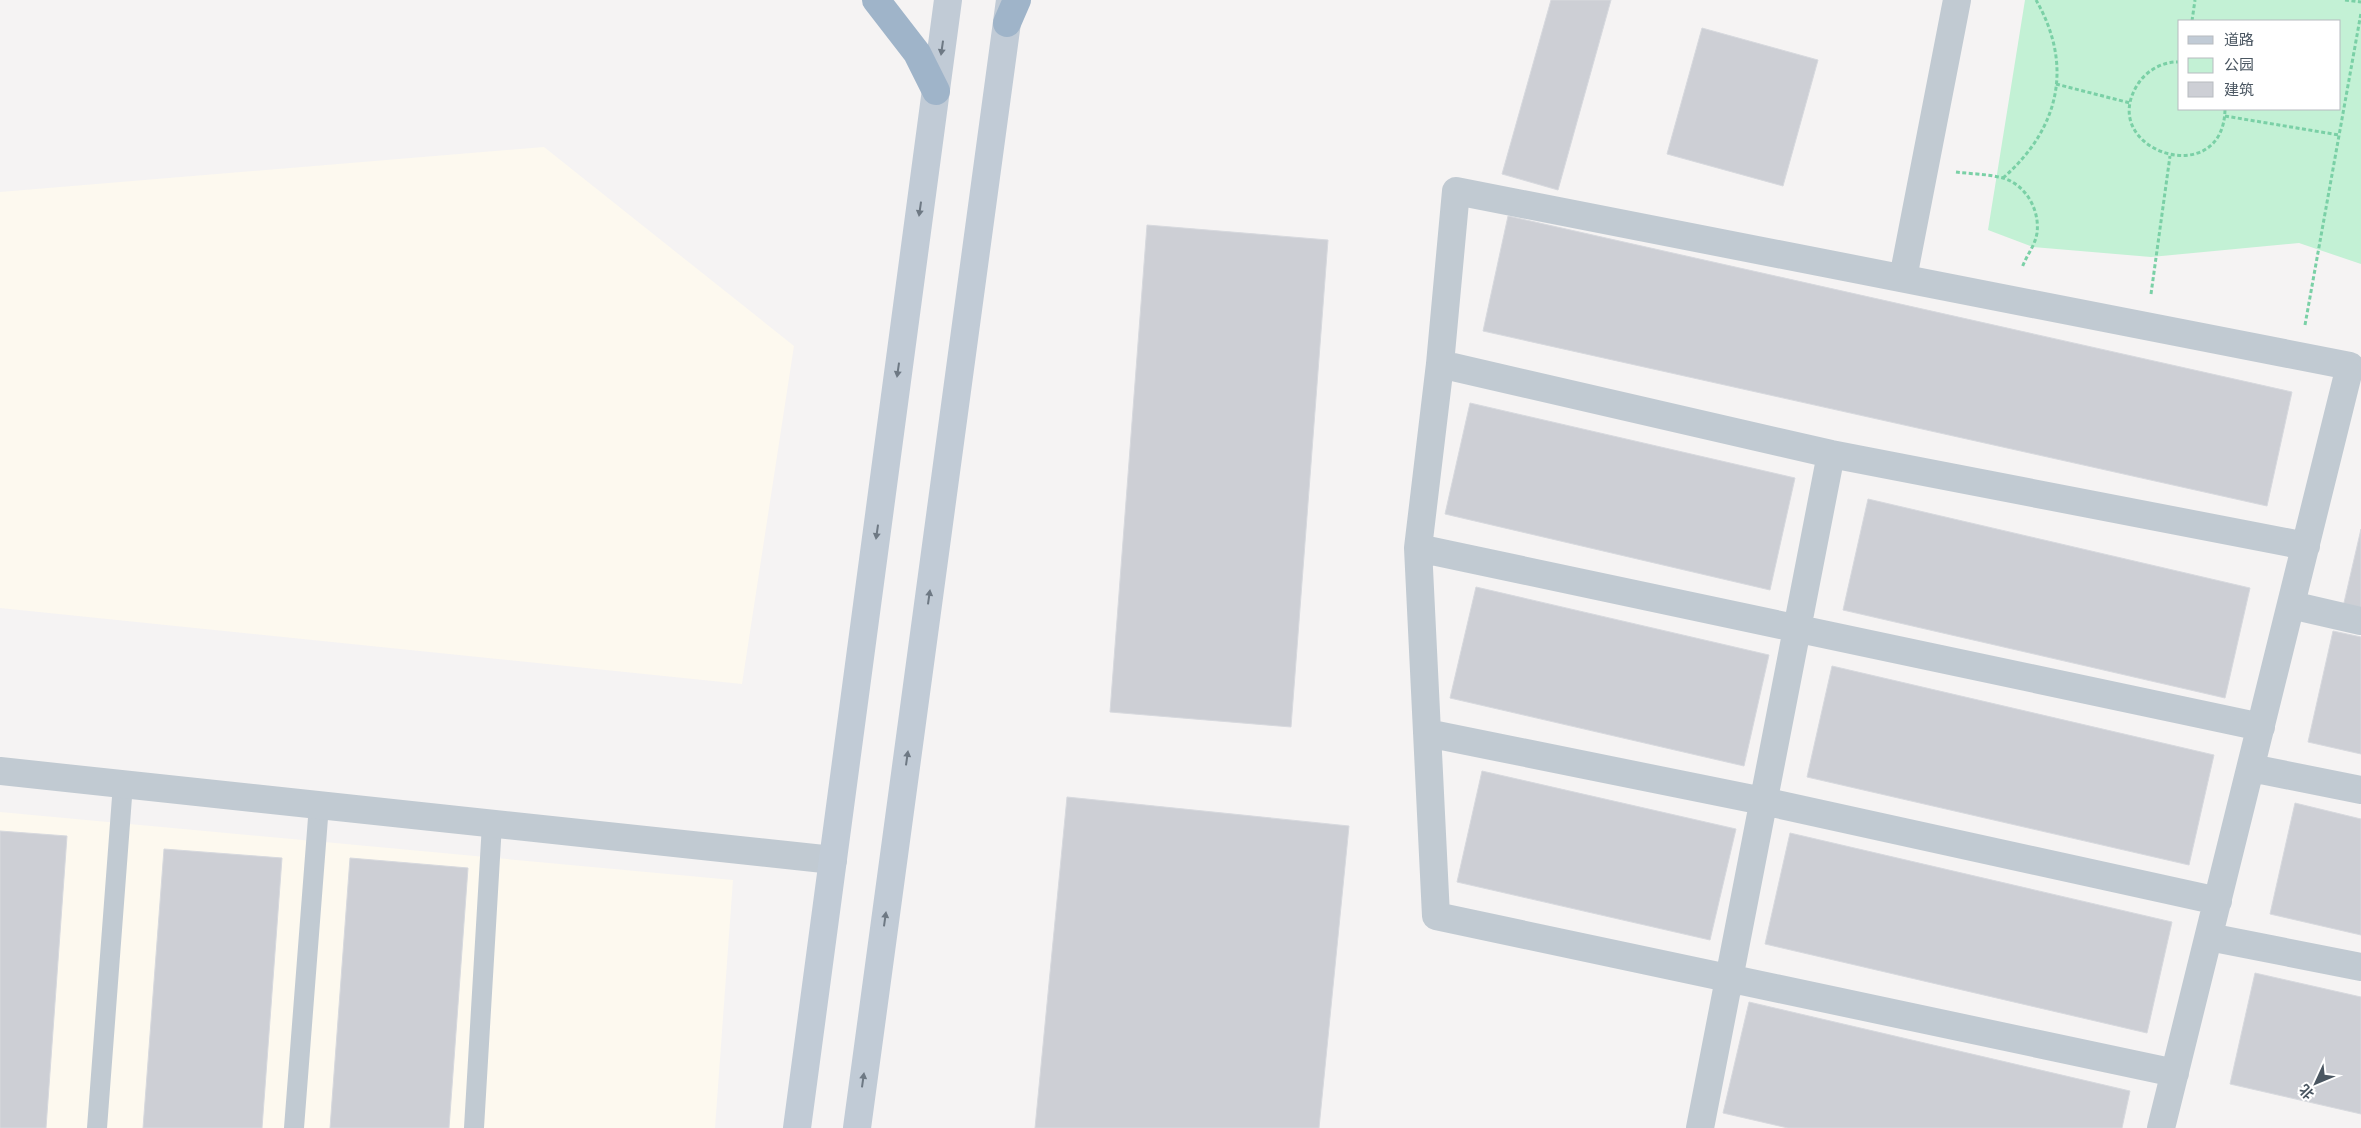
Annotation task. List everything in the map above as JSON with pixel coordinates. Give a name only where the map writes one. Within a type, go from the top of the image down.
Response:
[{"type":"highway","points":[[876,0],[917,54],[936,91]]},
{"type":"main road","points":[[797,1128],[948,0]]},
{"type":"main road","points":[[857,1128],[1011,8]]},
{"type":"street","points":[[1903,278],[1957,0]]},
{"type":"street","points":[[2161,1128],[2175,1073],[2218,901],[2350,366],[1456,191],[1440,364],[1418,548],[1436,916],[2175,1073]]},
{"type":"street","points":[[1440,364],[1831,454],[2306,546]]},
{"type":"street","points":[[1700,1128],[1831,454]]},
{"type":"street","points":[[1418,548],[2261,727]]},
{"type":"street","points":[[2291,605],[2361,621]]},
{"type":"street","points":[[1427,733],[1763,801],[2218,901]]},
{"type":"street","points":[[2250,768],[2361,790]]},
{"type":"street","points":[[0,771],[833,860]]},
{"type":"street","points":[[2209,937],[2361,967]]},
{"type":"lane","points":[[96,1128],[123,784]]},
{"type":"lane","points":[[294,1128],[319,805]]},
{"type":"lane","points":[[474,1128],[492,824]]},
{"type":"path","points":[[2003,178],[2022,161],[2038,141],[2049,118],[2056,84],[2057,68],[2053,41],[2045,16],[2036,0]]},
{"type":"path","points":[[2192,20],[2195,0]]},
{"type":"path","points":[[2344,0],[2361,2]]},
{"type":"path","points":[[2300,356],[2361,13]]},
{"type":"path","points":[[2178,62],[2162,65],[2150,71],[2141,80],[2130,103],[2131,118],[2136,131],[2151,147],[2170,156],[2185,156],[2200,152],[2212,143],[2221,130],[2225,110]]},
{"type":"path","points":[[2056,84],[2130,103]]},
{"type":"path","points":[[2225,116],[2339,135]]},
{"type":"path","points":[[2146,326],[2170,156]]},
{"type":"path","points":[[1924,169],[2003,178],[2017,185],[2027,194],[2038,220],[2037,234],[2010,299]]},
{"type":"shaded area","points":[[544,147],[794,346],[742,684],[0,608],[0,192]]},
{"type":"shaded area","points":[[0,812],[733,880],[715,1128],[0,1128]]},
{"type":"green space","points":[[2025,0],[2361,0],[2361,264],[2299,243],[2151,257],[2033,247],[1988,230]]},
{"type":"building","points":[[1551,0],[1611,0],[1558,190],[1502,174]]},
{"type":"building","points":[[1702,28],[1818,60],[1783,186],[1667,154]]},
{"type":"building","points":[[1508,216],[2292,392],[2267,506],[1483,331]]},
{"type":"building","points":[[1147,225],[1328,240],[1291,727],[1110,712]]},
{"type":"building","points":[[1470,403],[1795,478],[1770,590],[1445,514]]},
{"type":"building","points":[[1868,499],[2250,588],[2225,698],[1843,610]]},
{"type":"building","points":[[2361,529],[2361,611],[2343,607]]},
{"type":"building","points":[[1476,587],[1769,655],[1744,766],[1450,698]]},
{"type":"building","points":[[2333,631],[2361,637],[2361,754],[2308,742]]},
{"type":"building","points":[[1832,666],[2214,755],[2189,865],[1807,777]]},
{"type":"building","points":[[1482,771],[1736,829],[1710,940],[1457,882]]},
{"type":"building","points":[[1067,797],[1349,826],[1319,1128],[1035,1128]]},
{"type":"building","points":[[2295,803],[2361,819],[2361,935],[2270,914]]},
{"type":"building","points":[[0,831],[67,836],[46,1128],[0,1128]]},
{"type":"building","points":[[1790,833],[2172,922],[2147,1033],[1765,944]]},
{"type":"building","points":[[164,849],[282,858],[262,1128],[143,1128]]},
{"type":"building","points":[[350,858],[468,868],[449,1128],[330,1128]]},
{"type":"building","points":[[2255,973],[2361,997],[2361,1114],[2230,1084]]},
{"type":"building","points":[[1749,1002],[2130,1091],[2122,1128],[1788,1128],[1723,1113]]}]
